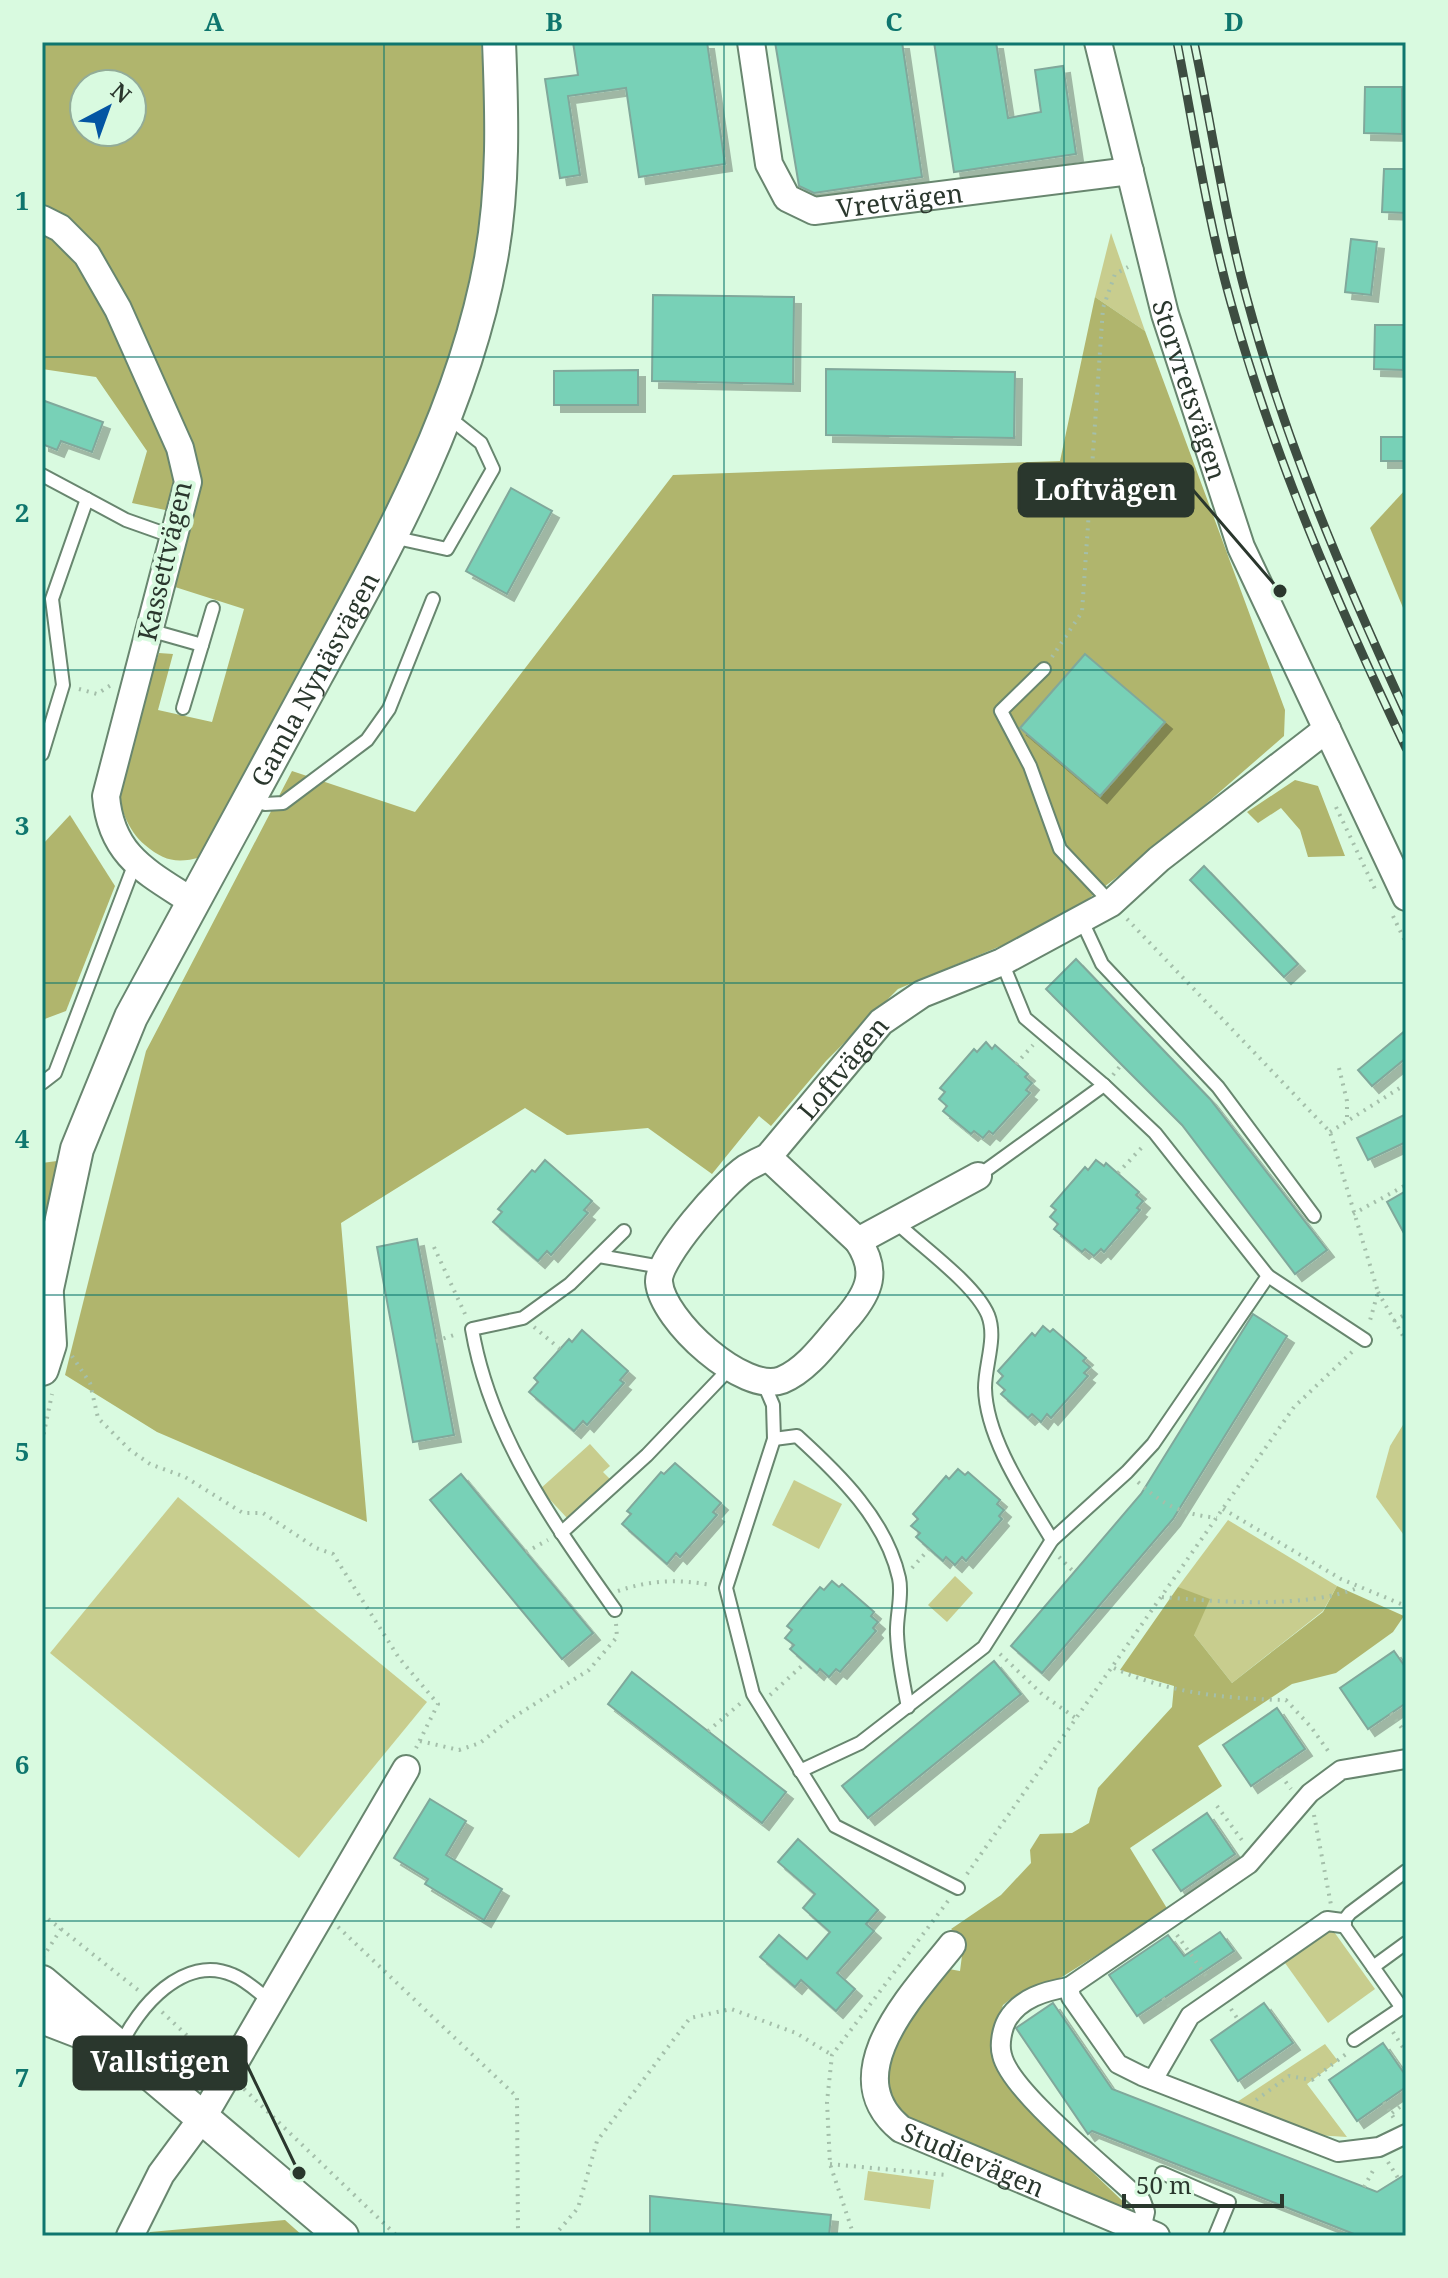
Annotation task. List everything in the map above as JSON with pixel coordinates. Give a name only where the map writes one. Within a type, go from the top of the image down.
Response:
[{"type":"street","name":"Gamla Nynäsvägen","points":[[42,1369],[50,1344],[45,1303],[77,1149],[131,1017],[392,537],[445,415],[479,312],[491,259],[502,141],[499,42]]},
{"type":"street","name":"Vretvägen","points":[[751,42],[769,164],[787,198],[814,211],[1130,171]]},
{"type":"street","name":"Storvretsvägen","points":[[1098,42],[1165,314],[1241,547],[1406,897]]},
{"type":"street","name":"Kassettvägen","points":[[42,219],[60,228],[87,255],[118,309],[180,448],[188,482],[106,796],[108,826],[135,863],[193,902]]},
{"type":"street","name":"Loftvägen","points":[[661,1267],[709,1204],[745,1169],[768,1157],[881,1022],[898,1008],[922,994],[1002,962],[1111,903],[1159,859],[1327,729]]},
{"type":"street","points":[[661,1267],[658,1280],[662,1300],[673,1316],[731,1367],[749,1380],[764,1384],[781,1380],[800,1370],[857,1306],[869,1283],[870,1259],[858,1241],[768,1157]]},
{"type":"street","points":[[858,1241],[897,1223],[978,1176]]},
{"type":"street","points":[[1149,2233],[1141,2201],[1045,2113],[1011,2073],[1002,2055],[1002,2027],[1015,2007],[1047,1990],[1069,1987],[1255,1858],[1310,1793],[1341,1770],[1406,1759]]},
{"type":"street","points":[[130,2236],[161,2174],[203,2117],[406,1769]]},
{"type":"street","points":[[1153,2080],[1190,2016],[1327,1921],[1339,1923]]},
{"type":"street","name":"Studievägen","points":[[952,1945],[890,2025],[876,2061],[874,2082],[880,2107],[901,2129],[1149,2233]]},
{"type":"street","points":[[42,1982],[85,2014],[119,2049],[342,2236]]},
{"type":"street","points":[[1069,1987],[1071,1997],[1118,2064],[1153,2080],[1338,2152],[1379,2147],[1406,2134]]},
{"type":"street","points":[[42,2017],[119,2049]]},
{"type":"lane","points":[[392,537],[447,549],[493,469],[481,443],[445,415]]},
{"type":"lane","points":[[42,475],[126,520],[174,537]]},
{"type":"lane","points":[[42,754],[63,685],[52,599],[87,499]]},
{"type":"lane","points":[[250,798],[265,804],[283,803],[367,740],[389,709],[433,599]]},
{"type":"lane","points":[[183,708],[213,608]]},
{"type":"lane","points":[[149,630],[202,645]]},
{"type":"lane","points":[[1044,669],[1001,711],[1030,766],[1060,849],[1111,903]]},
{"type":"lane","points":[[42,1083],[55,1073],[135,863]]},
{"type":"lane","points":[[1081,919],[1102,964],[1218,1087],[1314,1216]]},
{"type":"lane","points":[[1002,962],[1025,1018],[1155,1133],[1268,1276],[1365,1340]]},
{"type":"lane","points":[[978,1176],[1104,1085]]},
{"type":"lane","points":[[897,1223],[977,1297],[988,1315],[991,1334],[985,1388],[989,1413],[1011,1471],[1052,1540]]},
{"type":"lane","points":[[615,1610],[538,1500],[502,1428],[479,1365],[472,1329],[523,1318],[570,1284],[624,1231]]},
{"type":"lane","points":[[599,1256],[661,1267]]},
{"type":"lane","points":[[800,1771],[860,1743],[984,1647],[1052,1540],[1153,1444],[1268,1276]]},
{"type":"lane","points":[[561,1533],[647,1455],[731,1367]]},
{"type":"lane","points":[[764,1384],[773,1405],[774,1439],[726,1588],[756,1699],[835,1826],[958,1888]]},
{"type":"lane","points":[[774,1439],[797,1436],[839,1474],[867,1510],[890,1551],[900,1581],[897,1632],[908,1707]]},
{"type":"lane","points":[[1354,2040],[1404,2006],[1339,1923],[1406,1871]]},
{"type":"lane","points":[[1373,1967],[1406,1943]]},
{"type":"lane","points":[[119,2049],[130,2024],[150,2001],[179,1978],[204,1970],[233,1974],[269,2000]]},
{"type":"lane","points":[[1162,2173],[1229,2202],[1215,2236]]},
{"type":"path","points":[[1044,669],[1082,612],[1103,308],[1115,274],[1129,269],[1126,255]]},
{"type":"path","points":[[63,685],[97,694],[117,682]]},
{"type":"path","points":[[1111,903],[1330,1132],[1378,1292],[1406,1341]]},
{"type":"path","points":[[1016,1064],[1043,1034]]},
{"type":"path","points":[[1339,1068],[1347,1101],[1347,1121]]},
{"type":"path","points":[[1330,1132],[1406,1084]]},
{"type":"path","points":[[1118,1173],[1155,1133]]},
{"type":"path","points":[[1353,1214],[1406,1185]]},
{"type":"path","points":[[434,1247],[472,1329],[436,1341]]},
{"type":"path","points":[[854,2236],[830,2164],[827,2102],[832,2055],[958,1888],[1294,1407],[1365,1340],[1378,1292]]},
{"type":"path","points":[[1394,1321],[1406,1314]]},
{"type":"path","points":[[523,1318],[560,1349]]},
{"type":"path","points":[[70,1354],[90,1383],[98,1418],[130,1450],[150,1464],[185,1477],[243,1513],[263,1513],[316,1548],[333,1554],[399,1658],[438,1704],[406,1769]]},
{"type":"path","points":[[1127,1472],[1163,1504],[1183,1514],[1217,1518]]},
{"type":"path","points":[[1223,1509],[1360,1587],[1406,1606]]},
{"type":"path","points":[[526,1552],[561,1533]]},
{"type":"path","points":[[604,1596],[638,1584],[676,1579],[726,1588]]},
{"type":"path","points":[[1162,1597],[1198,1600],[1335,1597],[1360,1587]]},
{"type":"path","points":[[420,1741],[459,1750],[480,1743],[509,1720],[589,1670],[617,1637],[615,1610]]},
{"type":"path","points":[[992,1646],[1043,1695],[1077,1719]]},
{"type":"path","points":[[708,1731],[805,1663]]},
{"type":"path","points":[[1113,1668],[1141,1680],[1195,1693],[1286,1700],[1311,1727],[1341,1770]]},
{"type":"path","points":[[1391,1713],[1406,1734]]},
{"type":"path","points":[[1310,1793],[1339,1923]]},
{"type":"path","points":[[1217,1806],[1255,1858]]},
{"type":"path","points":[[321,1911],[517,2097],[518,2236]]},
{"type":"path","points":[[42,1914],[61,1929],[42,1960]]},
{"type":"path","points":[[1166,1920],[1239,2021]]},
{"type":"path","points":[[554,2236],[578,2208],[597,2141],[690,2018],[731,2009],[796,2033],[832,2055]]},
{"type":"path","points":[[1385,2020],[1406,2052]]},
{"type":"path","points":[[1237,2114],[1289,2076],[1312,2080],[1343,2058],[1354,2040]]},
{"type":"path","points":[[1392,2114],[1406,2102]]},
{"type":"path","points":[[1364,2187],[1385,2156]]},
{"type":"path","points":[[830,2164],[955,2176]]},
{"type":"green space","points":[[42,42],[481,42],[487,151],[476,246],[454,339],[422,430],[384,518],[341,605],[201,857],[192,859],[165,858],[139,839],[122,809],[118,791],[120,772],[159,653],[173,654],[158,710],[212,722],[244,609],[175,587],[198,482],[129,310],[42,212]]},
{"type":"green space","points":[[42,230],[78,259],[108,316],[177,476],[170,511],[132,503],[147,451],[96,377],[42,369]]},
{"type":"green space","points":[[1111,233],[1145,331],[1095,297]]},
{"type":"green space","points":[[1095,297],[1145,331],[1285,710],[1284,736],[1153,850],[1051,925],[898,989],[826,1061],[771,1126],[759,1116],[712,1174],[648,1128],[567,1135],[525,1108],[341,1223],[367,1522],[157,1432],[65,1375],[146,1051],[292,771],[415,812],[673,475],[1060,461]]},
{"type":"green space","points":[[1406,489],[1406,615],[1370,528]]},
{"type":"green space","points":[[1295,780],[1318,786],[1345,856],[1308,857],[1300,830],[1281,808],[1258,823],[1247,812]]},
{"type":"green space","points":[[70,815],[115,886],[66,1011],[42,1020],[42,845]]},
{"type":"green space","points":[[57,1161],[42,1234],[42,1163]]},
{"type":"green space","points":[[1406,1420],[1406,1538],[1376,1497],[1390,1446]]},
{"type":"green space","points":[[590,1444],[610,1466],[603,1472],[610,1479],[567,1518],[540,1489]]},
{"type":"green space","points":[[794,1480],[842,1504],[819,1549],[772,1525]]},
{"type":"green space","points":[[178,1497],[427,1702],[299,1858],[50,1653]]},
{"type":"green space","points":[[1228,1520],[1337,1586],[1323,1611],[1232,1683],[1194,1635],[1178,1587]]},
{"type":"green space","points":[[955,1576],[973,1593],[947,1622],[928,1605]]},
{"type":"green space","points":[[1337,1586],[1404,1616],[1393,1632],[1336,1673],[1292,1684],[1198,1746],[1222,1786],[1130,1848],[1168,1910],[1062,1977],[1013,1997],[1003,2005],[992,2034],[991,2049],[1001,2077],[1030,2112],[1135,2213],[927,2127],[904,2113],[890,2092],[886,2074],[889,2055],[907,2017],[943,1968],[960,1971],[964,1940],[951,1929],[1001,1895],[1031,1863],[1030,1850],[1040,1834],[1072,1833],[1089,1823],[1098,1788],[1172,1707],[1174,1686],[1120,1670],[1178,1587],[1210,1599],[1194,1635],[1232,1683],[1323,1612]]},
{"type":"green space","points":[[1332,1929],[1375,1989],[1328,2023],[1285,1963]]},
{"type":"green space","points":[[1325,2044],[1338,2061],[1307,2084],[1347,2137],[1315,2135],[1237,2102]]},
{"type":"green space","points":[[868,2171],[934,2180],[930,2209],[864,2200]]},
{"type":"green space","points":[[285,2220],[303,2236],[148,2236],[150,2232]]},
{"type":"building","points":[[573,42],[707,42],[725,164],[639,177],[626,88],[568,96],[580,175],[560,178],[545,79],[578,75]]},
{"type":"building","points":[[775,42],[902,42],[922,177],[814,193],[799,186]]},
{"type":"building","points":[[934,42],[996,42],[1008,118],[1041,112],[1035,70],[1063,66],[1076,154],[954,172]]},
{"type":"building","points":[[1365,87],[1402,87],[1402,134],[1364,133]]},
{"type":"building","points":[[1384,169],[1406,169],[1406,213],[1382,212]]},
{"type":"building","points":[[1351,239],[1377,242],[1371,295],[1345,292]]},
{"type":"building","points":[[653,295],[794,297],[793,384],[652,381]]},
{"type":"building","points":[[1375,325],[1404,325],[1403,370],[1374,369]]},
{"type":"building","points":[[826,369],[1015,372],[1014,438],[826,435]]},
{"type":"building","points":[[638,370],[638,405],[554,405],[554,371]]},
{"type":"building","points":[[42,400],[103,422],[92,452],[61,441],[57,450],[42,444]]},
{"type":"building","points":[[1381,437],[1406,437],[1406,461],[1381,461]]},
{"type":"building","points":[[511,488],[552,511],[507,594],[466,571]]},
{"type":"building","points":[[1085,654],[1165,722],[1100,796],[1020,728]]},
{"type":"building","points":[[1204,866],[1298,964],[1284,977],[1190,880]]},
{"type":"building","points":[[1076,959],[1210,1099],[1327,1250],[1295,1274],[1182,1125],[1046,989]]},
{"type":"building","points":[[1406,1030],[1406,1058],[1372,1086],[1358,1070]]},
{"type":"building","points":[[986,1042],[992,1049],[995,1045],[1028,1074],[1025,1077],[1032,1083],[1026,1090],[1030,1093],[993,1134],[989,1131],[983,1138],[974,1131],[971,1134],[943,1111],[947,1106],[939,1099],[945,1092],[940,1088],[974,1049],[977,1052]]},
{"type":"building","points":[[1406,1114],[1406,1142],[1368,1160],[1357,1138]]},
{"type":"building","points":[[545,1160],[592,1201],[584,1210],[588,1213],[551,1255],[547,1251],[538,1261],[493,1222],[502,1212],[498,1209],[532,1170],[535,1172]]},
{"type":"building","points":[[1096,1160],[1104,1166],[1106,1163],[1139,1192],[1136,1195],[1143,1201],[1137,1208],[1140,1210],[1104,1252],[1101,1249],[1094,1256],[1085,1249],[1082,1252],[1054,1229],[1058,1224],[1050,1217],[1056,1210],[1051,1206],[1085,1167],[1088,1170]]},
{"type":"building","points":[[1406,1191],[1406,1237],[1387,1202]]},
{"type":"building","points":[[417,1239],[454,1435],[413,1442],[377,1247]]},
{"type":"building","points":[[1253,1314],[1287,1336],[1173,1519],[1042,1673],[1011,1646],[1141,1494]]},
{"type":"building","points":[[1043,1326],[1050,1332],[1053,1329],[1086,1358],[1083,1361],[1090,1367],[1084,1373],[1088,1376],[1051,1418],[1047,1414],[1041,1422],[1032,1414],[1028,1418],[1001,1394],[1005,1390],[997,1383],[1003,1376],[998,1371],[1032,1333],[1035,1336]]},
{"type":"building","points":[[582,1330],[628,1371],[620,1380],[624,1383],[587,1425],[583,1421],[574,1431],[529,1392],[538,1382],[534,1378],[569,1339],[572,1342]]},
{"type":"building","points":[[675,1463],[721,1503],[713,1512],[717,1515],[680,1557],[676,1553],[667,1564],[622,1524],[631,1514],[627,1511],[661,1472],[664,1474]]},
{"type":"building","points":[[958,1469],[965,1475],[968,1472],[1000,1500],[997,1504],[1004,1510],[999,1516],[1002,1519],[966,1561],[962,1557],[955,1565],[946,1557],[943,1561],[916,1537],[920,1533],[911,1526],[918,1519],[913,1514],[946,1476],[949,1479]]},
{"type":"building","points":[[461,1474],[593,1633],[562,1659],[430,1500]]},
{"type":"building","points":[[832,1581],[839,1587],[842,1584],[874,1612],[871,1616],[878,1622],[873,1628],[876,1631],[840,1672],[836,1669],[829,1677],[820,1669],[817,1673],[790,1649],[794,1645],[785,1638],[792,1630],[787,1626],[820,1587],[824,1590]]},
{"type":"building","points":[[1394,1651],[1406,1668],[1406,1703],[1368,1729],[1340,1688]]},
{"type":"building","points":[[994,1661],[1021,1694],[868,1818],[842,1786]]},
{"type":"building","points":[[632,1672],[786,1792],[762,1823],[608,1704]]},
{"type":"building","points":[[1277,1708],[1305,1749],[1251,1786],[1223,1745]]},
{"type":"building","points":[[430,1799],[466,1821],[446,1855],[502,1889],[484,1920],[425,1884],[428,1879],[394,1858]]},
{"type":"building","points":[[1207,1813],[1235,1854],[1181,1891],[1153,1850]]},
{"type":"building","points":[[798,1839],[878,1910],[866,1924],[874,1931],[837,1973],[855,1989],[836,2011],[801,1980],[795,1987],[760,1957],[779,1935],[807,1959],[830,1932],[803,1908],[815,1894],[778,1862]]},
{"type":"building","points":[[1220,1932],[1234,1951],[1137,2016],[1109,1975],[1168,1935],[1184,1956]]},
{"type":"building","points":[[1053,2003],[1112,2089],[1377,2192],[1406,2174],[1406,2232],[1400,2236],[1359,2236],[1092,2131],[1088,2134],[1016,2028]]},
{"type":"building","points":[[1264,2003],[1293,2043],[1238,2081],[1211,2040]]},
{"type":"building","points":[[1383,2043],[1406,2076],[1406,2087],[1357,2121],[1329,2080]]},
{"type":"building","points":[[650,2196],[831,2215],[829,2236],[650,2235]]},
{"type":"railway","points":[[1177,42],[1215,239],[1248,361],[1309,529],[1406,748]]},
{"type":"railway","points":[[1194,42],[1232,235],[1262,353],[1318,509],[1406,713]]},
{"type":"place","name":"Loftvägen","points":[[1280,591]]},
{"type":"place","name":"Vallstigen","points":[[299,2173]]}]
